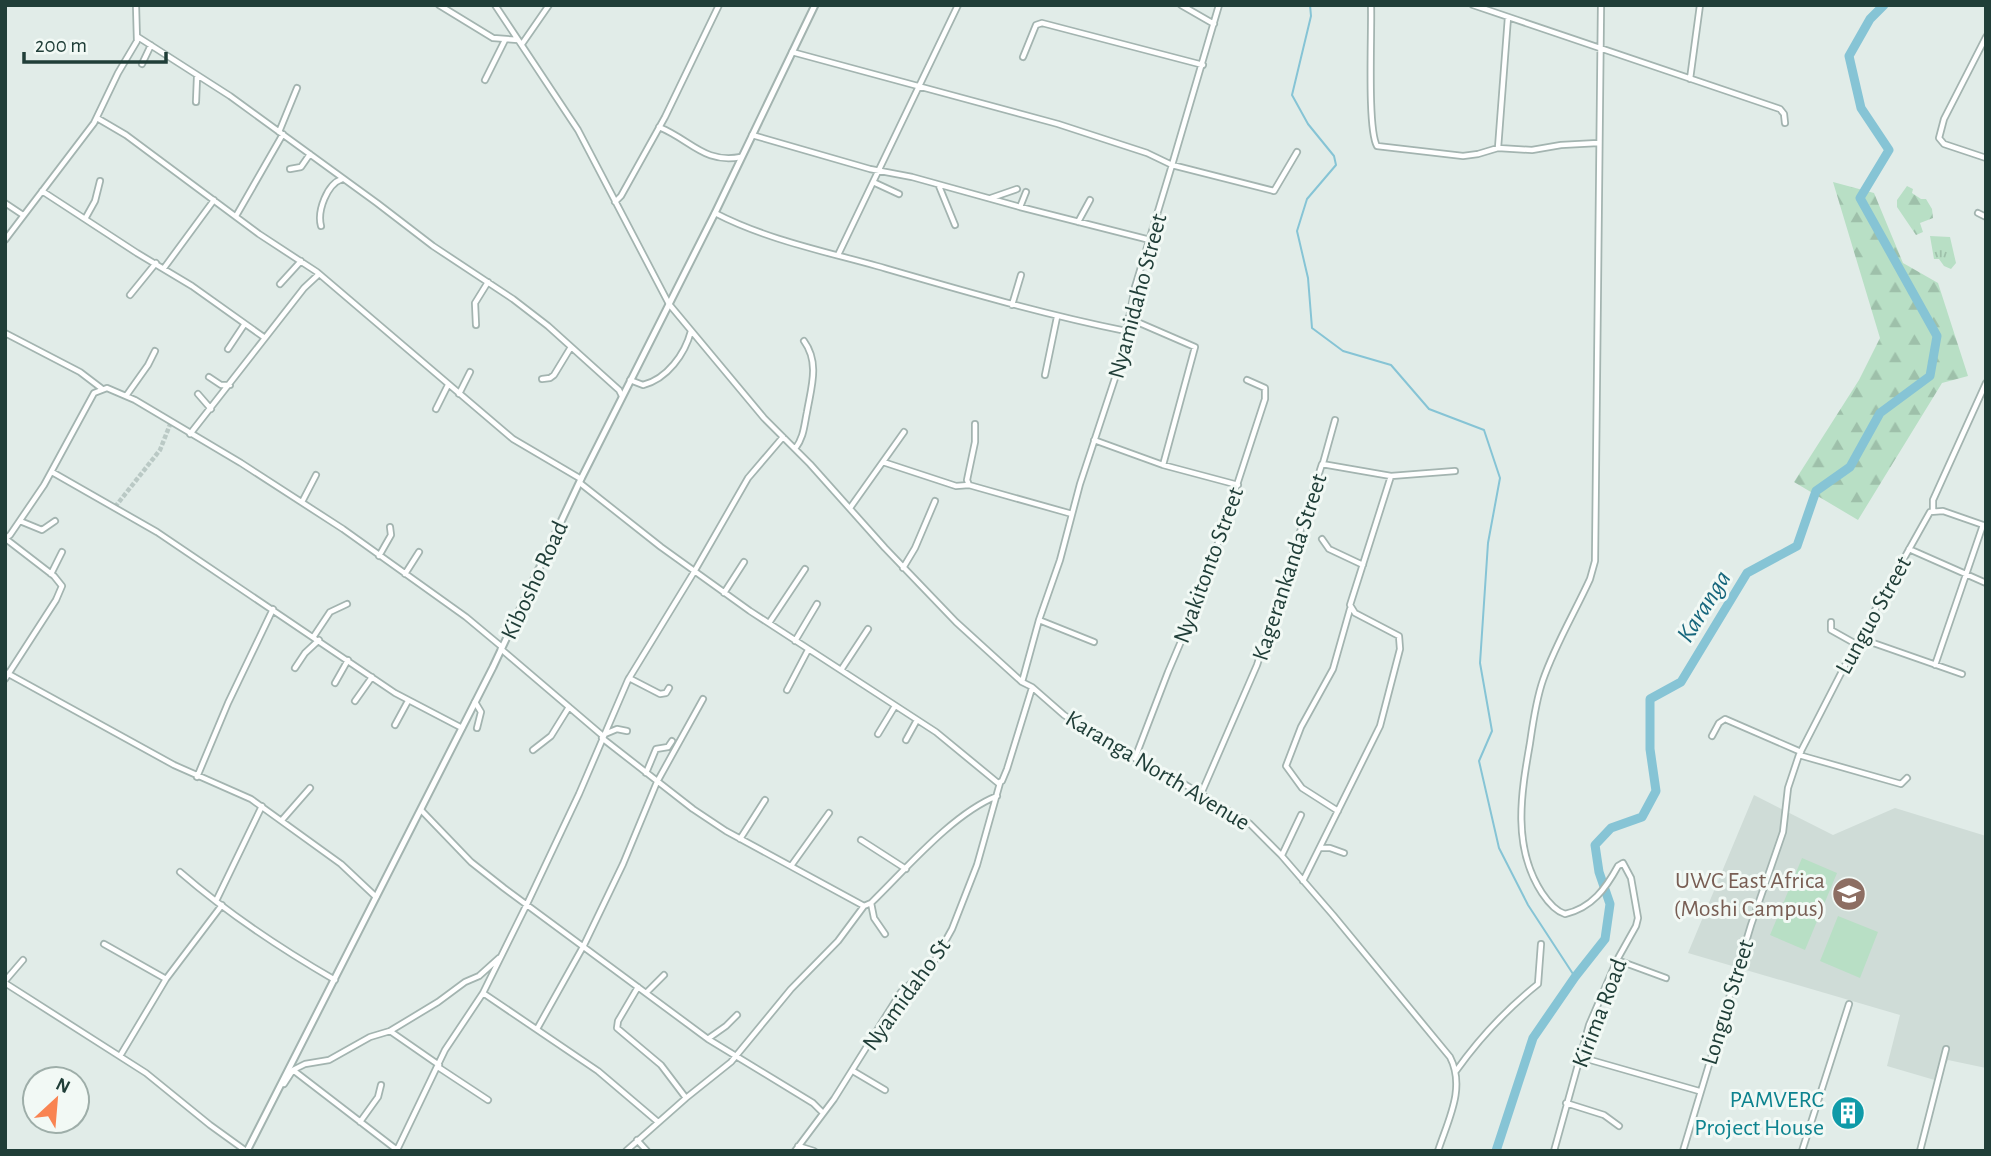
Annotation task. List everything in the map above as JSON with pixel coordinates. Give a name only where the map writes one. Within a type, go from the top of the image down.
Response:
[{"type":"street","points":[[5,240],[76,150],[97,118],[138,37],[136,5]]},
{"type":"street","points":[[439,5],[488,36],[521,42],[549,5]]},
{"type":"street","name":"Karanga North Avenue","points":[[495,5],[578,130],[669,304],[737,388],[903,568],[956,622],[1022,682],[1091,734],[1202,794],[1250,824],[1281,855],[1450,1057],[1456,1072]]},
{"type":"street","points":[[615,202],[659,127],[719,5]]},
{"type":"street","name":"Kibosho Road","points":[[247,1151],[502,648],[580,481],[715,213],[815,5]]},
{"type":"street","points":[[838,255],[958,5]]},
{"type":"street","points":[[1181,5],[1214,23]]},
{"type":"street","name":"Nyamidaho Street","points":[[1022,682],[1094,440],[1121,360],[1128,318],[1219,5]]},
{"type":"street","points":[[1371,5],[1372,113],[1376,144],[1388,148],[1463,156],[1498,148],[1532,150],[1598,143],[1601,5]]},
{"type":"street","points":[[1473,5],[1780,109],[1785,123]]},
{"type":"street","points":[[1690,79],[1700,5]]},
{"type":"street","points":[[1498,148],[1508,17]]},
{"type":"street","points":[[1023,57],[1036,25],[1042,23],[1203,65]]},
{"type":"street","points":[[138,37],[230,96],[433,246],[525,308],[619,390],[622,396]]},
{"type":"street","points":[[1986,37],[1944,119],[1939,138],[1944,145],[1986,158]]},
{"type":"street","points":[[485,80],[505,40]]},
{"type":"street","points":[[142,64],[151,45]]},
{"type":"street","points":[[792,52],[1058,124],[1147,153],[1172,165],[1274,191],[1297,152]]},
{"type":"street","points":[[196,76],[197,102]]},
{"type":"street","points":[[236,216],[281,133],[297,88]]},
{"type":"street","points":[[97,118],[126,135],[319,274],[513,439],[580,481],[724,593],[946,739],[1000,783]]},
{"type":"street","points":[[659,127],[717,159],[741,158]]},
{"type":"street","points":[[751,135],[879,171],[1150,240]]},
{"type":"street","name":"Kirima Road","points":[[1554,1151],[1598,1001],[1617,960],[1633,934],[1638,918],[1632,878],[1623,863],[1618,866],[1600,895],[1574,912],[1565,914],[1555,909],[1533,877],[1522,834],[1520,810],[1542,682],[1590,579],[1595,561],[1598,143]]},
{"type":"street","points":[[290,169],[301,167],[310,154]]},
{"type":"street","points":[[321,226],[319,213],[325,199],[334,182],[343,179]]},
{"type":"street","points":[[85,219],[95,201],[100,181]]},
{"type":"street","points":[[873,182],[899,194]]},
{"type":"street","points":[[938,185],[955,225]]},
{"type":"street","points":[[990,199],[1017,189]]},
{"type":"street","points":[[42,191],[207,296],[265,338]]},
{"type":"street","points":[[1020,207],[1026,192]]},
{"type":"street","points":[[164,268],[214,200]]},
{"type":"street","points":[[1078,222],[1090,200]]},
{"type":"street","points":[[5,203],[23,215]]},
{"type":"street","points":[[715,213],[752,229],[1012,305],[1126,331]]},
{"type":"street","points":[[1978,213],[1986,216]]},
{"type":"street","points":[[280,284],[300,261]]},
{"type":"street","points":[[130,295],[156,263]]},
{"type":"street","points":[[190,434],[309,282],[319,274]]},
{"type":"street","points":[[1012,305],[1021,275]]},
{"type":"street","points":[[475,325],[475,303],[488,282]]},
{"type":"street","points":[[1045,374],[1057,317]]},
{"type":"street","points":[[1128,318],[1195,347],[1163,465]]},
{"type":"street","points":[[228,349],[244,324]]},
{"type":"street","points":[[630,380],[643,385],[658,378],[684,352],[691,330]]},
{"type":"street","points":[[5,333],[80,372],[102,388],[126,396],[302,502],[466,617],[646,774],[709,820],[864,905]]},
{"type":"street","points":[[795,449],[804,434],[813,383],[812,359],[804,341]]},
{"type":"street","points":[[542,379],[554,375],[570,346]]},
{"type":"street","points":[[126,396],[155,351]]},
{"type":"street","points":[[459,394],[470,372]]},
{"type":"street","points":[[209,377],[221,385],[230,385]]},
{"type":"street","name":"Nyakitonto Street","points":[[1135,758],[1202,592],[1238,485],[1266,390],[1263,386],[1247,380]]},
{"type":"street","name":"Lunguo Street","points":[[1793,772],[1859,638],[1928,514],[1933,510],[1933,500],[1986,383]]},
{"type":"street","points":[[436,410],[448,385]]},
{"type":"street","points":[[102,388],[94,393],[52,472],[6,540],[62,584],[61,590],[6,675],[197,777],[261,806],[341,864],[377,898]]},
{"type":"street","points":[[198,394],[211,409]]},
{"type":"street","points":[[1323,463],[1335,420]]},
{"type":"street","points":[[969,485],[967,480],[975,442],[975,424]]},
{"type":"street","points":[[850,509],[904,432]]},
{"type":"street","points":[[293,1070],[396,1150],[453,1035],[483,993],[527,904],[629,678],[748,478],[783,437]]},
{"type":"street","points":[[1094,440],[1163,465],[1238,485]]},
{"type":"street","points":[[883,462],[956,486],[969,485],[1072,514]]},
{"type":"street","name":"Kagerankanda Street","points":[[1202,794],[1257,665],[1323,463],[1391,476],[1455,471]]},
{"type":"street","points":[[52,472],[157,532],[408,701],[462,728]]},
{"type":"street","points":[[302,502],[316,475]]},
{"type":"street","points":[[1338,811],[1302,788],[1286,766],[1301,727],[1333,669],[1350,601],[1391,476]]},
{"type":"street","points":[[903,568],[915,548],[935,501]]},
{"type":"street","points":[[1933,510],[1984,526],[1935,665]]},
{"type":"street","points":[[20,521],[42,530],[55,521]]},
{"type":"street","points":[[379,556],[391,535],[390,527]]},
{"type":"street","points":[[1322,539],[1329,549],[1363,565]]},
{"type":"street","points":[[1909,549],[1986,583]]},
{"type":"street","points":[[51,573],[62,552]]},
{"type":"street","points":[[405,574],[419,552]]},
{"type":"street","points":[[724,593],[744,562]]},
{"type":"street","points":[[769,623],[805,569]]},
{"type":"street","points":[[295,668],[330,612],[347,604]]},
{"type":"street","points":[[795,641],[817,604]]},
{"type":"street","points":[[1303,881],[1380,726],[1401,644],[1399,636],[1350,608]]},
{"type":"street","points":[[197,777],[228,703],[273,609]]},
{"type":"street","points":[[1039,620],[1094,642]]},
{"type":"street","points":[[1831,622],[1830,628],[1833,631],[1856,644]]},
{"type":"street","points":[[841,670],[868,629]]},
{"type":"street","points":[[1859,638],[1962,674]]},
{"type":"street","points":[[786,690],[808,650]]},
{"type":"street","points":[[335,683],[348,660]]},
{"type":"street","points":[[355,701],[372,677]]},
{"type":"street","points":[[629,678],[660,694],[666,693],[669,688]]},
{"type":"street","name":"Nyamidaho St","points":[[796,1148],[853,1071],[901,992],[930,969],[951,929],[978,862],[1000,783],[1010,760],[1032,687]]},
{"type":"street","points":[[537,1029],[584,946],[623,864],[657,782],[702,699]]},
{"type":"street","points":[[395,725],[408,701]]},
{"type":"street","points":[[475,702],[481,712],[477,728]]},
{"type":"street","points":[[878,734],[895,706]]},
{"type":"street","points":[[533,750],[551,736],[569,707]]},
{"type":"street","points":[[1712,736],[1719,723],[1725,719],[1800,754],[1901,784],[1907,778]]},
{"type":"street","points":[[906,740],[917,720]]},
{"type":"street","points":[[603,736],[617,729],[627,732]]},
{"type":"street","points":[[646,774],[656,749],[668,747],[672,741]]},
{"type":"street","name":"Longuo Street","points":[[1683,1151],[1751,925],[1783,832],[1786,795],[1793,772]]},
{"type":"street","points":[[282,820],[310,788]]},
{"type":"street","points":[[626,1151],[685,1098],[726,1067],[791,989],[838,940],[864,905],[871,903],[957,822],[997,796]]},
{"type":"street","points":[[740,839],[765,800]]},
{"type":"street","points":[[216,901],[261,806]]},
{"type":"street","points":[[421,810],[471,862],[708,1039],[813,1103],[823,1113]]},
{"type":"street","points":[[791,866],[829,813]]},
{"type":"street","points":[[1281,855],[1301,815]]},
{"type":"street","points":[[861,841],[906,869]]},
{"type":"street","points":[[1319,849],[1330,848],[1344,853]]},
{"type":"street","points":[[180,872],[216,901],[335,980]]},
{"type":"street","points":[[871,903],[874,918],[885,934]]},
{"type":"street","points":[[120,1056],[166,979],[222,905]]},
{"type":"street","points":[[104,944],[166,979]]},
{"type":"street","points":[[1438,1151],[1456,1096],[1456,1072],[1473,1048],[1521,997],[1538,984],[1541,944]]},
{"type":"street","points":[[272,1102],[293,1070],[305,1064],[329,1060],[370,1037],[390,1031],[465,982],[479,976],[500,957]]},
{"type":"street","points":[[23,960],[5,982],[146,1073],[247,1151]]},
{"type":"street","points":[[1617,960],[1666,978]]},
{"type":"street","points":[[646,993],[663,975]]},
{"type":"street","points":[[638,987],[618,1021],[617,1028],[660,1065],[685,1098]]},
{"type":"street","points":[[483,993],[598,1071],[658,1122]]},
{"type":"street","points":[[1802,1151],[1849,1004]]},
{"type":"street","points":[[708,1039],[737,1015]]},
{"type":"street","points":[[390,1031],[488,1100]]},
{"type":"street","points":[[1920,1151],[1946,1049]]},
{"type":"street","points":[[1580,1056],[1699,1091]]},
{"type":"street","points":[[853,1071],[885,1090]]},
{"type":"street","points":[[360,1122],[378,1097],[381,1085]]},
{"type":"street","points":[[1566,1103],[1604,1115],[1619,1126]]},
{"type":"street","points":[[637,1140],[647,1151]]},
{"type":"street","points":[[796,1148],[814,1151]]},
{"type":"shaded area","name":"UWC East Africa (Moshi Campus)","points":[[1754,795],[1833,835],[1895,808],[1986,836],[1986,1068],[1948,1060],[1938,1081],[1887,1066],[1900,1015],[1688,953]]},
{"type":"green space","points":[[1833,182],[1874,193],[1903,263],[1938,283],[1968,376],[1942,383],[1858,520],[1794,482],[1859,380],[1880,338]]},
{"type":"green space","points":[[1907,186],[1913,189],[1912,193],[1926,199],[1932,209],[1933,218],[1920,223],[1923,232],[1916,235],[1897,207],[1897,200]]},
{"type":"green space","points":[[1930,236],[1950,237],[1956,263],[1951,269],[1944,266],[1939,259],[1934,259]]},
{"type":"green space","points":[[1802,858],[1837,873],[1805,950],[1770,935]]},
{"type":"green space","points":[[1838,916],[1878,932],[1860,978],[1820,961]]},
{"type":"waterway","points":[[1310,5],[1311,16],[1292,95],[1308,124],[1334,156],[1336,165],[1307,199],[1297,231],[1308,278],[1312,328],[1343,351],[1391,365],[1429,409],[1484,430],[1500,478],[1488,543],[1480,663],[1492,731],[1479,761],[1499,848],[1528,905],[1575,977]]},
{"type":"waterway","name":"Karanga","points":[[1496,1151],[1533,1038],[1605,939],[1610,904],[1599,872],[1595,845],[1611,828],[1642,817],[1656,791],[1650,749],[1650,699],[1681,682],[1747,573],[1797,546],[1816,491],[1850,467],[1880,413],[1930,376],[1937,336],[1860,198],[1889,150],[1861,108],[1849,56],[1870,19],[1884,5]]},
{"type":"tunnel","points":[[115,507],[160,450],[171,422]]},
{"type":"place","name":"UWC East Africa (Moshi Campus)","points":[[1849,894]]},
{"type":"place","name":"PAMVERC Project House","points":[[1848,1113]]}]
